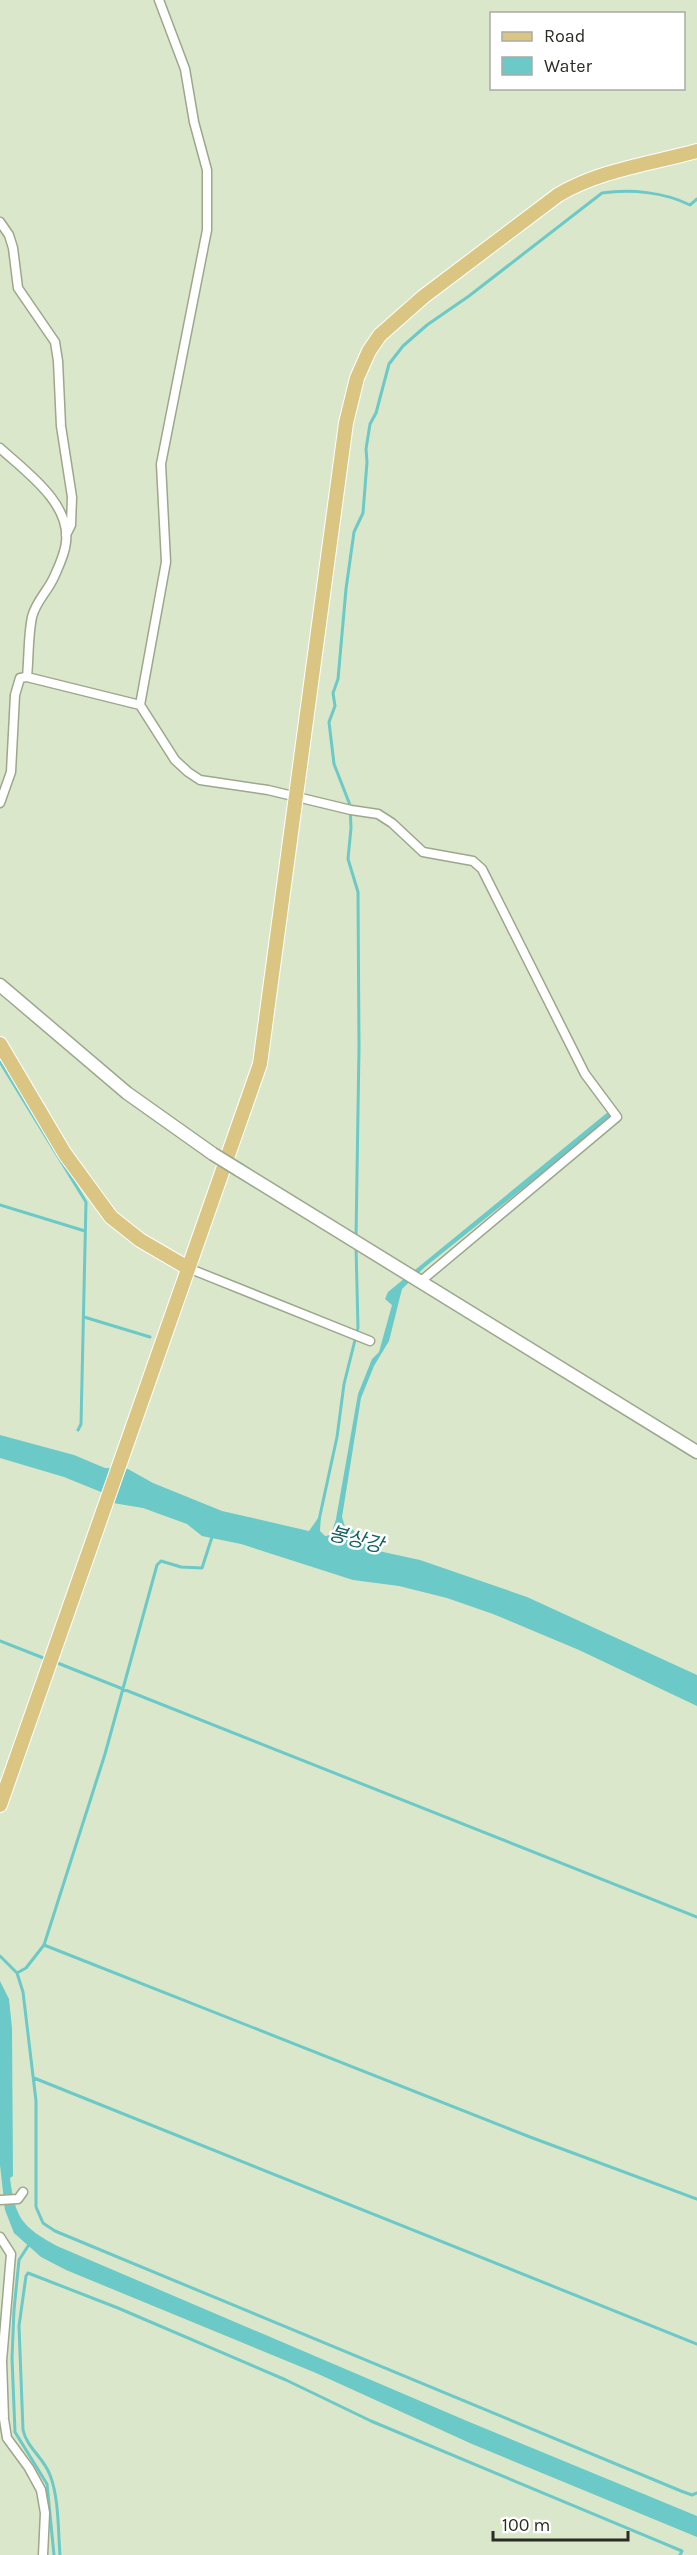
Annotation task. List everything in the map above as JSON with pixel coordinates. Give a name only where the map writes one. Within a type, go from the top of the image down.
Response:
[{"type":"main road","points":[[0,1805],[260,1064],[347,417],[357,378],[374,343],[423,297],[563,192],[606,173],[697,151]]},
{"type":"main road","points":[[0,985],[127,1093],[213,1154],[697,1452]]},
{"type":"main road","points":[[0,1044],[65,1154],[111,1217],[140,1240],[192,1259]]},
{"type":"street","points":[[159,0],[185,69],[194,122],[207,170],[207,230],[160,464],[166,562],[140,705],[175,760],[188,772],[211,782],[268,790],[378,814],[392,823],[423,852],[473,861],[482,869],[585,1074],[617,1117],[419,1280]]},
{"type":"street","points":[[0,222],[11,242],[18,288],[55,342],[61,426],[72,497],[70,525],[66,535]]},
{"type":"street","points":[[0,448],[57,505],[64,522],[66,535],[62,559],[52,582],[37,603],[32,618],[27,677]]},
{"type":"street","points":[[0,803],[11,772],[16,684],[20,678],[27,677],[140,705]]},
{"type":"street","points":[[192,1259],[370,1341]]},
{"type":"street","points":[[1,2200],[20,2196]]},
{"type":"street","points":[[0,2237],[11,2254],[2,2361],[4,2419],[8,2438],[41,2490],[45,2513],[44,2555]]},
{"type":"water","name":"봉상강","points":[[608,1112],[612,1117],[425,1267],[402,1289],[389,1341],[374,1366],[361,1398],[342,1517],[346,1530],[351,1528],[374,1550],[420,1560],[527,1597],[697,1675],[697,1706],[579,1650],[493,1614],[447,1598],[399,1586],[353,1580],[241,1544],[202,1536],[187,1524],[143,1508],[113,1503],[101,1492],[64,1477],[0,1458],[0,1435],[74,1455],[105,1468],[128,1469],[153,1483],[222,1511],[309,1531],[321,1514],[320,1531],[325,1536],[331,1535],[336,1519],[358,1394],[372,1359],[379,1352],[392,1305],[385,1299],[388,1292]]},
{"type":"water","points":[[0,1981],[9,1999],[12,2028],[13,2176],[10,2178],[18,2212],[28,2227],[57,2246],[467,2421],[697,2516],[697,2537],[472,2444],[316,2373],[66,2270],[41,2257],[14,2233],[5,2210],[0,2165]]},
{"type":"waterway","points":[[356,1237],[359,1048],[358,892],[348,859],[351,828],[350,805],[334,764],[329,722],[335,706],[333,693],[338,679],[354,532],[363,513],[366,449],[370,424],[376,413],[389,364],[403,346],[427,325],[469,296],[602,193],[624,191],[647,193],[669,197],[690,205],[697,199]]},
{"type":"waterway","points":[[0,1062],[86,1202],[81,1424],[78,1430]]},
{"type":"waterway","points":[[0,1205],[85,1231]]},
{"type":"waterway","points":[[319,1520],[337,1437],[344,1384],[358,1328],[356,1246]]},
{"type":"waterway","points":[[84,1317],[150,1337]]},
{"type":"waterway","points":[[17,1973],[26,1968],[44,1945],[105,1754],[157,1565],[161,1561],[181,1567],[202,1568],[213,1534]]},
{"type":"waterway","points":[[0,1641],[46,1659]]},
{"type":"waterway","points":[[55,1662],[697,1917]]},
{"type":"waterway","points":[[44,1945],[530,2137],[697,2199]]},
{"type":"waterway","points":[[0,1956],[17,1973],[23,1992],[36,2101],[36,2207],[43,2223],[55,2231],[681,2491],[692,2495],[697,2493]]},
{"type":"waterway","points":[[34,2078],[697,2344]]},
{"type":"waterway","points":[[30,2243],[19,2260],[14,2310],[12,2358],[15,2432],[47,2484],[54,2555]]},
{"type":"waterway","points":[[60,2555],[57,2504],[53,2484],[44,2463],[28,2442],[23,2430],[19,2326],[28,2273],[118,2308],[286,2380],[371,2421],[682,2551],[680,2555]]}]
